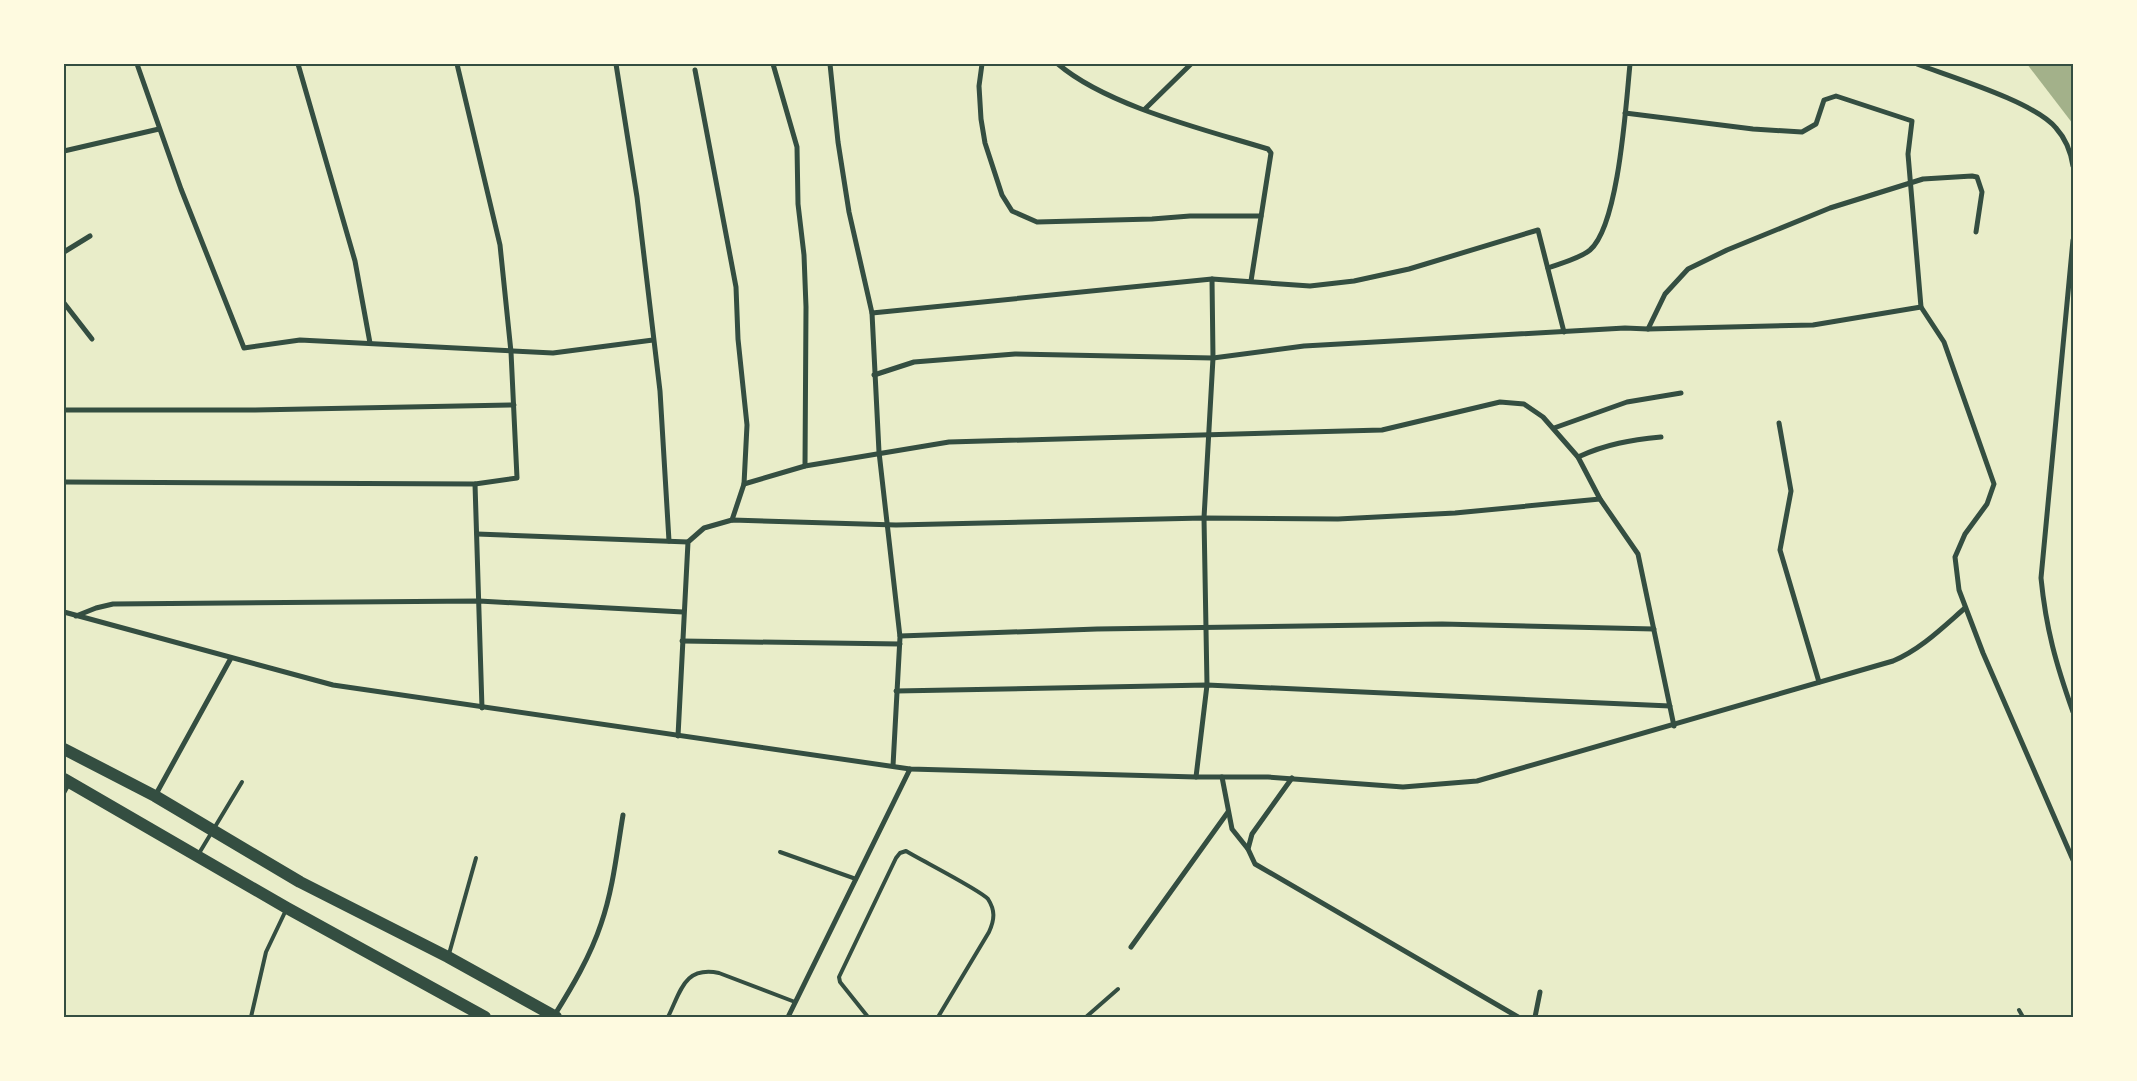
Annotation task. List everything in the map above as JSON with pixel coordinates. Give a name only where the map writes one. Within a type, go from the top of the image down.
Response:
[{"type":"main road","points":[[64,749],[155,796],[300,882],[448,957],[555,1017]]},
{"type":"main road","points":[[66,785],[485,1017]]},
{"type":"street","points":[[137,64],[159,130],[244,348],[300,340],[552,353],[654,340]]},
{"type":"street","points":[[298,64],[355,261],[370,344]]},
{"type":"street","points":[[64,482],[475,484],[518,478],[510,352],[500,245],[457,64]]},
{"type":"street","points":[[616,64],[637,197],[660,391],[669,541]]},
{"type":"street","points":[[774,64],[797,147],[798,204],[804,255],[806,307],[805,466]]},
{"type":"street","points":[[830,64],[847,204],[872,313],[879,452],[900,636],[893,766]]},
{"type":"street","points":[[982,64],[980,111],[985,143],[1002,195],[1012,211],[1037,222],[1152,220],[1190,216],[1261,216]]},
{"type":"street","points":[[1058,64],[1095,87],[1128,104],[1268,149],[1271,153],[1251,280]]},
{"type":"street","points":[[1145,109],[1191,64]]},
{"type":"street","points":[[1548,268],[1568,261],[1591,249],[1612,207],[1630,64]]},
{"type":"street","points":[[1917,64],[2030,107],[2056,127],[2071,154],[2073,166]]},
{"type":"street","points":[[695,70],[736,287],[738,339],[747,425],[744,484],[732,520]]},
{"type":"street","points":[[1625,112],[1754,129],[1802,132],[1816,124],[1824,100],[1836,96],[1912,122],[1908,154],[1909,183],[1921,307],[1944,342],[1994,484],[1988,504],[1965,534],[1955,557],[1959,590],[2073,860]]},
{"type":"street","points":[[64,151],[159,130]]},
{"type":"street","points":[[1648,330],[1665,294],[1688,269],[1727,250],[1830,208],[1909,183],[1923,179],[1972,176],[1977,178],[1982,192],[1976,232]]},
{"type":"street","points":[[872,313],[1212,279],[1251,280],[1310,286],[1354,281],[1409,268],[1538,230],[1564,332]]},
{"type":"street","points":[[64,252],[90,236]]},
{"type":"street","points":[[2073,240],[2041,578],[2044,614],[2054,661],[2073,712]]},
{"type":"street","points":[[1196,777],[1206,685],[1204,518],[1207,436],[1213,358],[1212,279]]},
{"type":"street","points":[[64,303],[92,339]]},
{"type":"street","points":[[874,375],[914,362],[1016,354],[1213,358],[1304,346],[1625,328],[1648,330],[1813,325],[1921,307]]},
{"type":"street","points":[[1554,428],[1627,402],[1681,393]]},
{"type":"street","points":[[744,484],[805,466],[879,452],[949,442],[1382,430],[1500,402],[1524,404],[1554,428],[1578,457],[1600,499],[1638,554],[1674,726]]},
{"type":"street","points":[[64,410],[255,410],[514,405]]},
{"type":"street","points":[[1779,423],[1791,490],[1780,550],[1819,682]]},
{"type":"street","points":[[1578,457],[1599,447],[1622,441],[1661,437]]},
{"type":"street","points":[[475,484],[482,708]]},
{"type":"street","points":[[477,534],[688,542],[704,528],[732,520],[888,525],[1204,518],[1338,519],[1455,513],[1600,499]]},
{"type":"street","points":[[678,736],[688,542]]},
{"type":"street","points":[[75,616],[113,604],[479,601],[683,612]]},
{"type":"street","points":[[64,612],[334,685],[910,769],[1292,778],[1403,787],[1477,781],[1674,726],[1894,661],[1910,654],[1965,608]]},
{"type":"street","points":[[900,636],[1205,627],[1442,624],[1654,629]]},
{"type":"street","points":[[682,641],[900,644]]},
{"type":"street","points":[[155,796],[231,658]]},
{"type":"street","points":[[896,691],[1206,685],[1670,706]]},
{"type":"street","points":[[788,1017],[910,769]]},
{"type":"street","points":[[1222,777],[1232,829],[1248,849],[1255,864],[1518,1017]]},
{"type":"street","points":[[1248,849],[1252,834],[1292,778]]},
{"type":"street","points":[[1131,947],[1228,812]]},
{"type":"street","points":[[555,1017],[578,976],[602,924],[614,872],[623,815]]},
{"type":"street","points":[[1535,1017],[1540,992]]},
{"type":"lane","points":[[197,856],[214,831],[242,782]]},
{"type":"lane","points":[[868,1017],[840,982],[839,977],[896,858],[900,853],[906,851],[986,896],[994,910],[994,922],[990,932],[938,1017]]},
{"type":"lane","points":[[780,852],[856,879]]},
{"type":"lane","points":[[448,957],[476,858]]},
{"type":"lane","points":[[251,1017],[266,952],[287,908]]},
{"type":"lane","points":[[668,1017],[687,978],[707,970],[795,1002]]},
{"type":"lane","points":[[1086,1017],[1118,989]]},
{"type":"lane","points":[[2019,1010],[2023,1017]]},
{"type":"shaded area","points":[[2027,64],[2073,64],[2073,124]]}]
